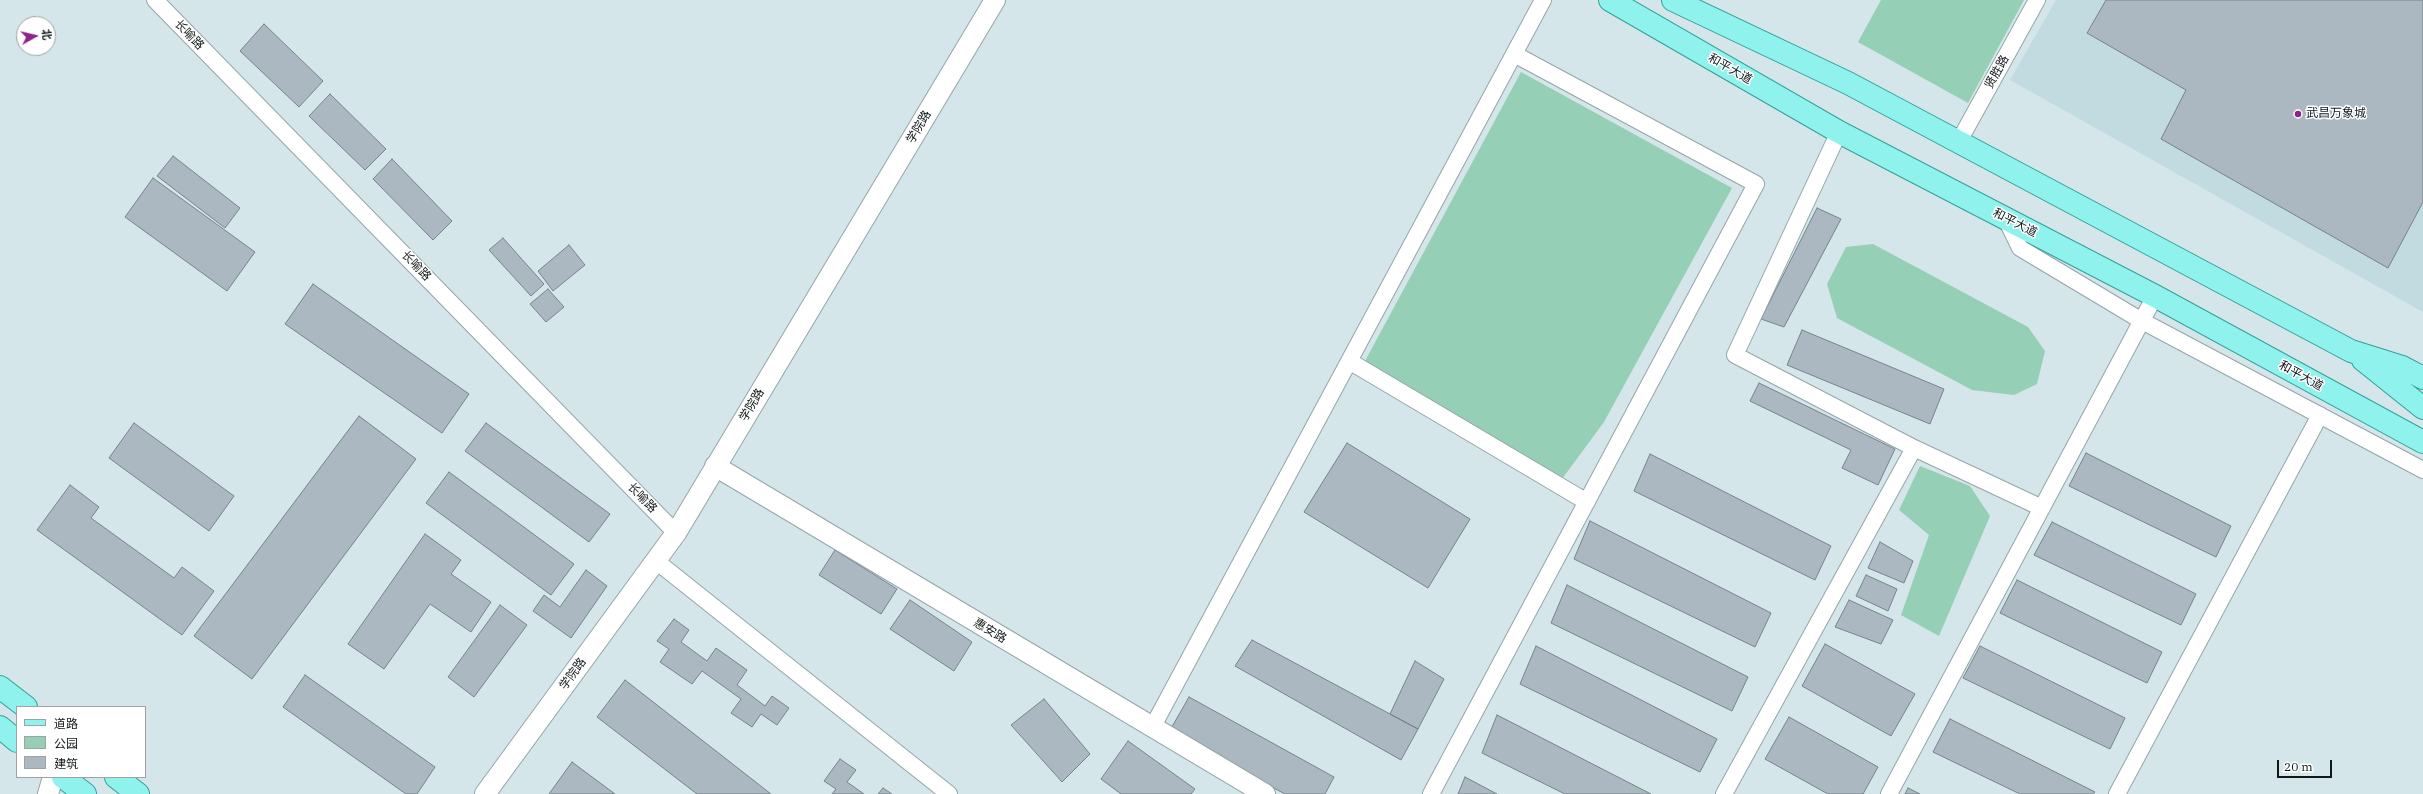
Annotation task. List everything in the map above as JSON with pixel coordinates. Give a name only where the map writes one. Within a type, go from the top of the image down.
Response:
[{"type":"main road","name":"和平大道","points":[[1610,0],[1839,132],[2155,296],[2423,442]]},
{"type":"main road","points":[[1673,0],[1848,84],[2351,351],[2422,376]]},
{"type":"main road","points":[[2351,351],[2423,408]]},
{"type":"main road","points":[[0,687],[25,706]]},
{"type":"main road","points":[[0,727],[16,740]]},
{"type":"main road","points":[[64,778],[85,794]]},
{"type":"main road","points":[[117,778],[138,794]]},
{"type":"street","name":"长喻路","points":[[155,0],[676,533]]},
{"type":"street","name":"学院路","points":[[485,794],[676,533],[995,0]]},
{"type":"street","points":[[1152,728],[1543,0]]},
{"type":"street","name":"贤胜路","points":[[1958,143],[2037,0]]},
{"type":"street","points":[[1431,794],[1756,184],[1514,54]]},
{"type":"street","points":[[1839,132],[1734,356],[1914,448],[2042,508]]},
{"type":"street","points":[[2006,219],[2020,248],[2142,321],[2423,470]]},
{"type":"street","points":[[1889,794],[2155,296]]},
{"type":"street","points":[[1349,361],[1587,502]]},
{"type":"street","points":[[2117,794],[2320,415]]},
{"type":"street","points":[[1724,794],[1914,448]]},
{"type":"street","name":"惠安路","points":[[716,466],[1152,728],[1266,794]]},
{"type":"street","points":[[656,561],[949,794]]},
{"type":"street","points":[[48,794],[53,778]]},
{"type":"shaded area","name":"武昌万象城","points":[[2056,0],[2423,0],[2423,312],[2010,80]]},
{"type":"green space","points":[[1881,0],[2024,0],[1968,103],[1858,42]]},
{"type":"green space","points":[[1521,72],[1732,188],[1604,422],[1562,479],[1365,361]]},
{"type":"green space","points":[[1873,244],[2028,327],[2045,351],[2037,384],[2014,395],[1972,390],[1837,318],[1827,284],[1846,247]]},
{"type":"green space","points":[[1920,466],[1970,486],[1990,516],[1939,636],[1901,615],[1929,535],[1899,510]]},
{"type":"building","name":"武昌万象城","points":[[2106,0],[2423,0],[2423,202],[2388,268],[2161,139],[2186,90],[2087,33]]},
{"type":"building","points":[[264,24],[323,81],[299,107],[240,51]]},
{"type":"building","points":[[330,94],[386,149],[365,170],[309,116]]},
{"type":"building","points":[[173,156],[240,208],[225,228],[157,176]]},
{"type":"building","points":[[392,159],[452,221],[433,240],[373,179]]},
{"type":"building","points":[[153,178],[255,252],[227,291],[125,217]]},
{"type":"building","points":[[1817,208],[1841,219],[1784,327],[1761,319]]},
{"type":"building","points":[[503,238],[544,284],[531,296],[489,250]]},
{"type":"building","points":[[569,245],[585,265],[553,291],[538,271]]},
{"type":"building","points":[[313,284],[469,394],[442,433],[285,324]]},
{"type":"building","points":[[548,289],[564,307],[546,322],[530,304]]},
{"type":"building","points":[[1802,330],[1944,389],[1930,424],[1787,365]]},
{"type":"building","points":[[1759,383],[1895,449],[1878,485],[1842,468],[1851,450],[1750,401]]},
{"type":"building","points":[[359,416],[416,459],[252,679],[194,636]]},
{"type":"building","points":[[134,423],[234,496],[209,531],[109,458]]},
{"type":"building","points":[[486,423],[610,514],[589,542],[465,451]]},
{"type":"building","points":[[1347,443],[1470,519],[1428,588],[1304,512]]},
{"type":"building","points":[[2086,453],[2231,526],[2216,557],[2069,486]]},
{"type":"building","points":[[1650,454],[1831,546],[1815,580],[1634,491]]},
{"type":"building","points":[[449,472],[574,564],[551,595],[426,503]]},
{"type":"building","points":[[70,485],[99,507],[91,518],[174,578],[182,567],[214,591],[182,635],[37,530]]},
{"type":"building","points":[[1590,521],[1771,613],[1755,647],[1574,559]]},
{"type":"building","points":[[2052,522],[2196,594],[2181,625],[2034,555]]},
{"type":"building","points":[[425,534],[461,560],[451,574],[491,602],[471,632],[430,604],[384,669],[348,644]]},
{"type":"building","points":[[1880,542],[1913,561],[1904,583],[1868,568]]},
{"type":"building","points":[[835,550],[897,589],[881,614],[819,575]]},
{"type":"building","points":[[586,570],[607,586],[571,638],[533,611],[544,595],[560,607]]},
{"type":"building","points":[[1866,575],[1897,589],[1888,611],[1856,596]]},
{"type":"building","points":[[2017,580],[2162,652],[2147,683],[2000,613]]},
{"type":"building","points":[[1567,585],[1748,677],[1732,711],[1551,623]]},
{"type":"building","points":[[910,600],[972,642],[954,671],[890,629]]},
{"type":"building","points":[[1849,600],[1893,620],[1881,644],[1835,627]]},
{"type":"building","points":[[500,605],[527,625],[474,697],[448,677]]},
{"type":"building","points":[[674,619],[689,630],[681,642],[707,661],[716,648],[747,670],[737,685],[765,706],[772,696],[789,708],[777,725],[761,714],[752,727],[731,713],[741,699],[702,671],[692,684],[660,662],[669,649],[657,641]]},
{"type":"building","points":[[1252,640],[1418,729],[1401,760],[1235,666]]},
{"type":"building","points":[[1825,644],[1915,694],[1891,736],[1802,686]]},
{"type":"building","points":[[1536,646],[1717,739],[1700,772],[1520,684]]},
{"type":"building","points":[[1980,646],[2125,718],[2110,749],[1963,678]]},
{"type":"building","points":[[1415,661],[1444,679],[1418,729],[1390,714]]},
{"type":"building","points":[[305,675],[435,767],[417,794],[406,794],[283,707]]},
{"type":"building","points":[[625,680],[771,794],[697,794],[597,717]]},
{"type":"building","points":[[1189,697],[1334,777],[1325,794],[1285,794],[1169,732]]},
{"type":"building","points":[[1044,699],[1090,754],[1062,782],[1011,725]]},
{"type":"building","points":[[1497,715],[1651,794],[1565,794],[1482,753]]},
{"type":"building","points":[[1789,717],[1878,767],[1863,794],[1828,794],[1765,759]]},
{"type":"building","points":[[1950,719],[2095,792],[2093,794],[2020,794],[1933,752]]},
{"type":"building","points":[[1128,741],[1195,789],[1191,794],[1121,794],[1101,779]]},
{"type":"building","points":[[840,759],[856,770],[847,782],[864,794],[832,794],[836,789],[824,781]]},
{"type":"building","points":[[572,762],[615,794],[549,794]]},
{"type":"building","points":[[1465,777],[1497,794],[1458,794]]},
{"type":"building","points":[[883,788],[892,794],[878,794]]},
{"type":"building","points":[[1908,788],[1920,794],[1905,794]]},
{"type":"place","name":"武昌万象城","points":[[2298,114]]}]
